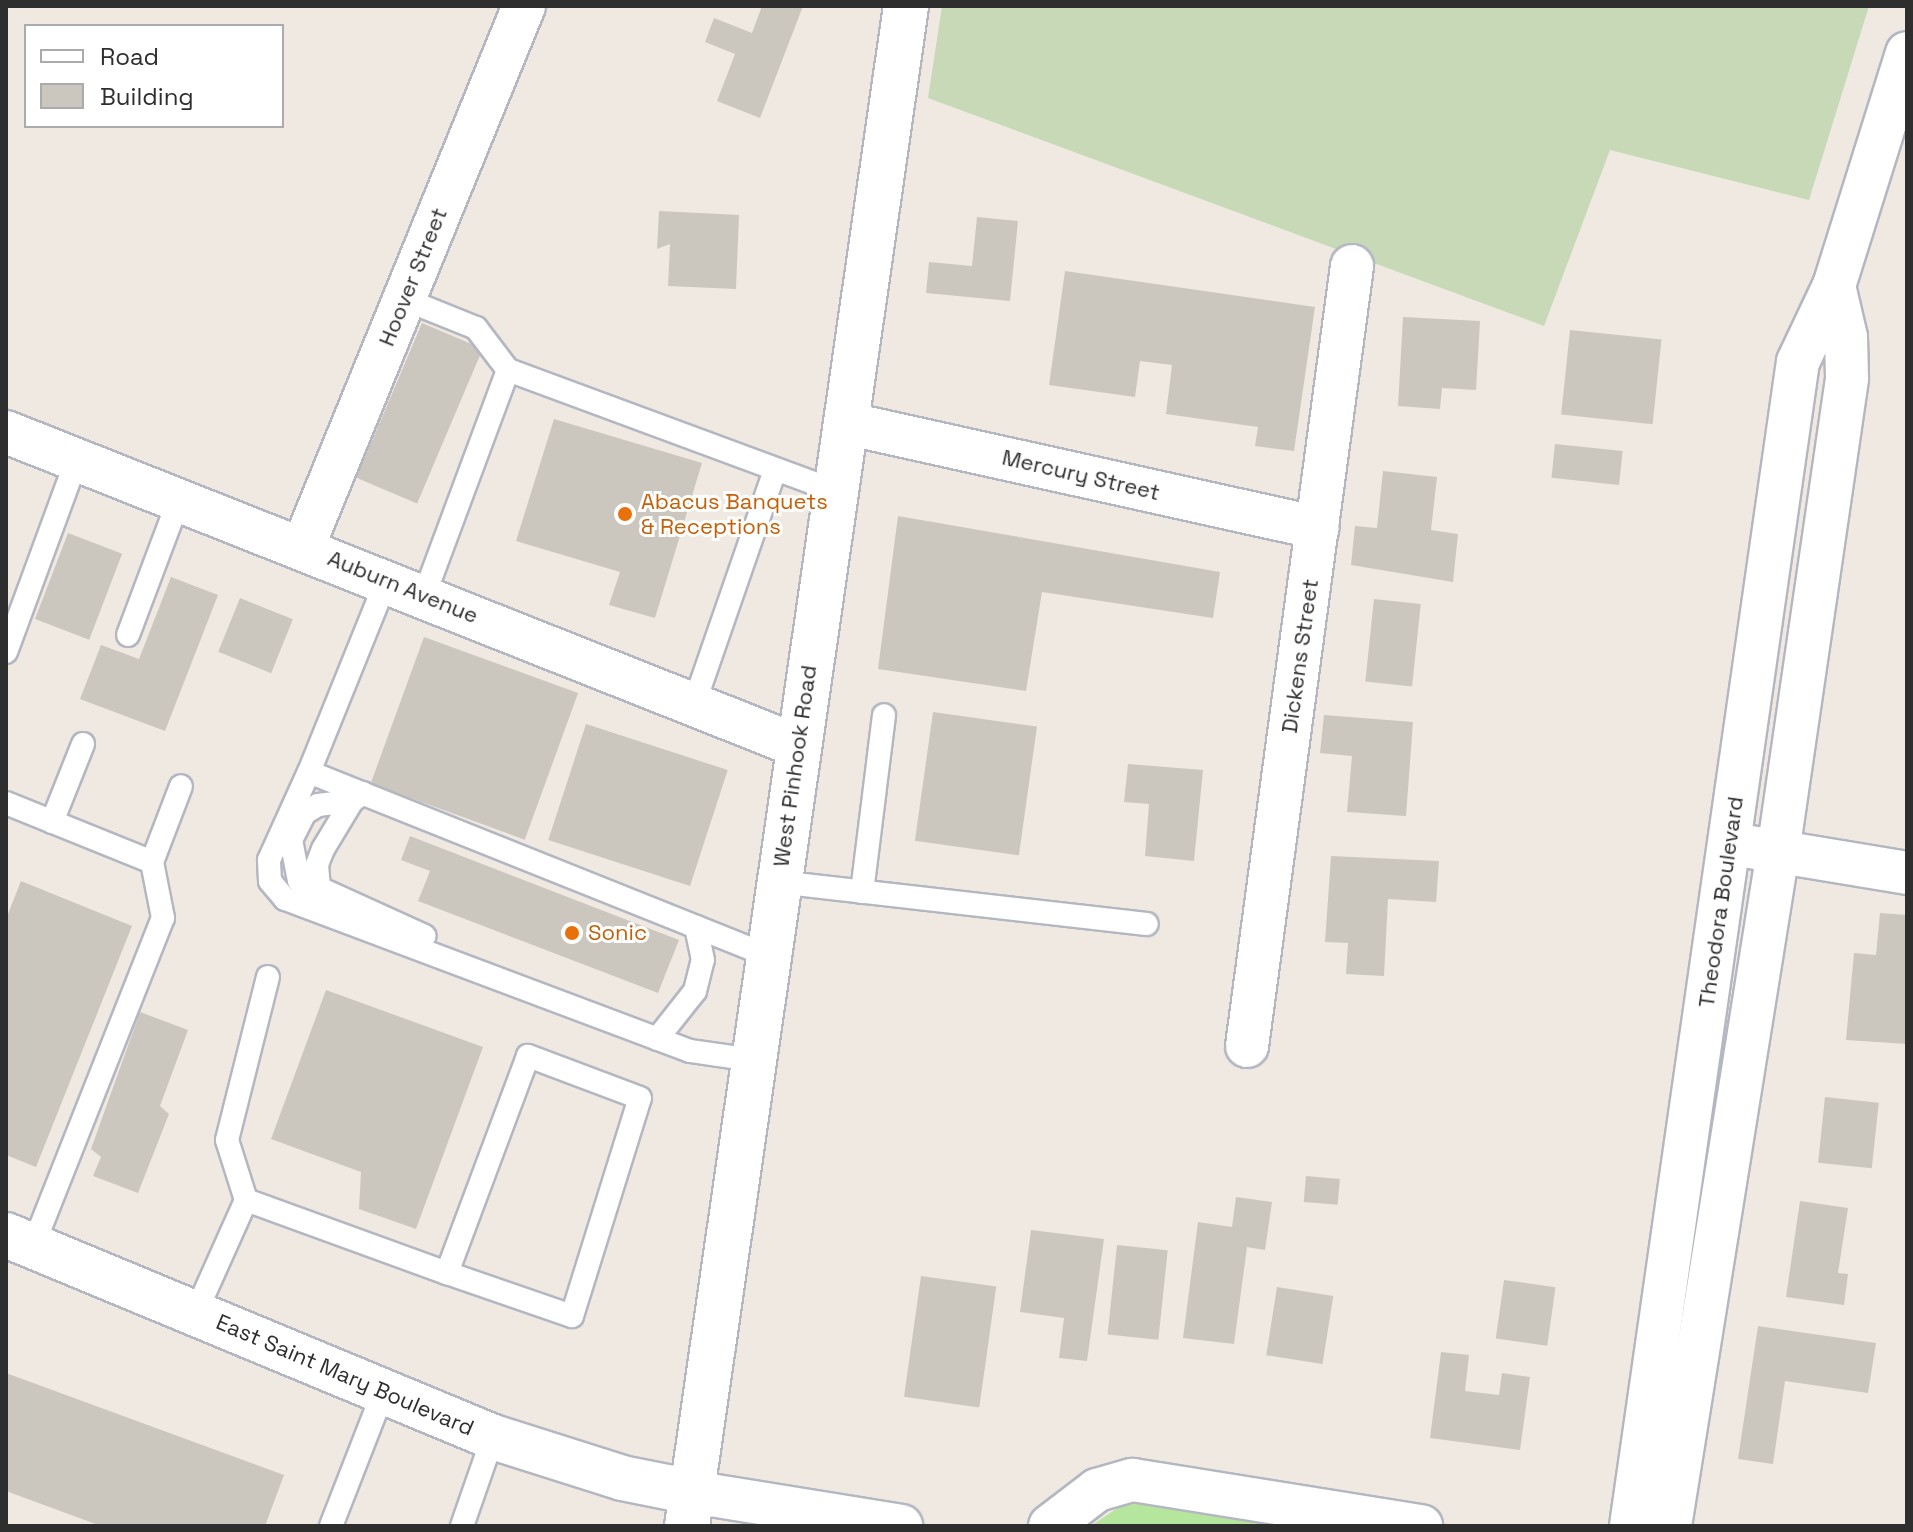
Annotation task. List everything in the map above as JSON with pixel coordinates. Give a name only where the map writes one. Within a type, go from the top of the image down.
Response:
[{"type":"main road","name":"West Pinhook Road","points":[[689,1509],[906,6]]},
{"type":"main road","name":"East Saint Mary Boulevard","points":[[20,1241],[493,1437],[622,1478],[689,1509]]},
{"type":"street","name":"Hoover Street","points":[[303,547],[524,6]]},
{"type":"street","name":"Theodora Boulevard","points":[[1631,1526],[1798,362],[1834,286],[1907,53]]},
{"type":"street","name":"Dickens Street","points":[[1247,1046],[1352,266]]},
{"type":"street","name":"Theodora Boulevard","points":[[1670,1526],[1778,852],[1847,378],[1846,337],[1834,286]]},
{"type":"street","name":"Mercury Street","points":[[845,423],[1317,528]]},
{"type":"street","name":"Auburn Avenue","points":[[6,432],[303,547],[798,746]]},
{"type":"street","points":[[1729,843],[1907,873]]},
{"type":"street","points":[[1050,1526],[1097,1490],[1133,1480],[1421,1526]]},
{"type":"street","points":[[689,1509],[901,1526]]},
{"type":"lane","points":[[404,299],[476,328],[508,370],[835,491]]},
{"type":"lane","points":[[508,370],[405,588],[309,772],[269,860],[270,881],[285,899],[554,1001],[690,1051],[753,1060]]},
{"type":"lane","points":[[6,652],[77,459]]},
{"type":"lane","points":[[694,704],[775,470]]},
{"type":"lane","points":[[128,635],[179,499]]},
{"type":"lane","points":[[862,892],[884,715]]},
{"type":"lane","points":[[52,822],[83,744]]},
{"type":"lane","points":[[309,772],[358,797],[768,956]]},
{"type":"lane","points":[[20,1241],[163,918],[152,862],[181,786]]},
{"type":"lane","points":[[328,896],[316,881],[317,865],[358,797]]},
{"type":"lane","points":[[358,797],[318,805],[305,813],[291,840],[299,881],[522,978],[554,1001]]},
{"type":"lane","points":[[6,803],[152,862]]},
{"type":"lane","points":[[778,882],[1147,924]]},
{"type":"lane","points":[[657,1039],[695,991],[703,960],[696,927]]},
{"type":"lane","points":[[196,1312],[246,1200],[227,1140],[268,977]]},
{"type":"lane","points":[[246,1200],[447,1273],[572,1316],[640,1098],[528,1056],[447,1273]]},
{"type":"lane","points":[[331,1526],[384,1390]]},
{"type":"lane","points":[[462,1526],[493,1437]]},
{"type":"green space","points":[[942,6],[1869,6],[1809,200],[1610,150],[1544,326],[928,98]]},
{"type":"green space","points":[[1154,1500],[1323,1526],[1091,1526],[1119,1507]]},
{"type":"building","points":[[762,6],[803,6],[760,118],[717,101],[735,54],[705,42],[714,18],[752,33]]},
{"type":"building","points":[[659,211],[739,215],[736,289],[668,286],[670,244],[657,249]]},
{"type":"building","points":[[977,217],[1018,221],[1010,301],[926,293],[929,262],[972,266]]},
{"type":"building","points":[[1065,271],[1315,307],[1294,451],[1255,446],[1258,427],[1166,414],[1172,365],[1140,361],[1135,397],[1049,385]]},
{"type":"building","points":[[1403,317],[1480,321],[1476,390],[1442,388],[1440,409],[1398,406]]},
{"type":"building","points":[[422,323],[483,349],[417,503],[356,478]]},
{"type":"building","points":[[1570,330],[1661,340],[1653,424],[1561,415]]},
{"type":"building","points":[[554,419],[702,463],[655,618],[609,605],[620,572],[516,541]]},
{"type":"building","points":[[1555,444],[1623,451],[1619,485],[1551,478]]},
{"type":"building","points":[[1383,471],[1437,477],[1431,530],[1458,534],[1453,582],[1351,565],[1355,526],[1377,528]]},
{"type":"building","points":[[898,516],[1220,572],[1213,618],[1042,592],[1026,691],[878,669]]},
{"type":"building","points":[[68,533],[122,554],[89,640],[35,619]]},
{"type":"building","points":[[171,577],[218,595],[165,731],[80,699],[101,645],[139,659]]},
{"type":"building","points":[[240,598],[293,619],[271,673],[218,652]]},
{"type":"building","points":[[1374,599],[1421,604],[1412,686],[1365,682]]},
{"type":"building","points":[[424,637],[578,693],[525,840],[371,784]]},
{"type":"building","points":[[933,712],[1037,727],[1019,855],[915,841]]},
{"type":"building","points":[[1324,715],[1413,722],[1406,816],[1347,812],[1352,756],[1320,753]]},
{"type":"building","points":[[586,724],[728,770],[690,886],[548,840]]},
{"type":"building","points":[[1128,764],[1203,770],[1194,861],[1145,856],[1149,804],[1124,802]]},
{"type":"building","points":[[410,836],[679,940],[658,993],[418,901],[430,871],[401,860]]},
{"type":"building","points":[[1331,856],[1439,861],[1436,902],[1388,899],[1384,976],[1346,974],[1348,943],[1325,942]]},
{"type":"building","points":[[21,881],[132,926],[36,1167],[6,1155],[6,919]]},
{"type":"building","points":[[1880,913],[1907,915],[1907,1044],[1846,1040],[1854,953],[1876,955]]},
{"type":"building","points":[[326,990],[483,1047],[416,1229],[359,1209],[361,1172],[271,1139]]},
{"type":"building","points":[[140,1012],[188,1030],[160,1106],[169,1114],[138,1193],[93,1176],[101,1157],[91,1149]]},
{"type":"building","points":[[1825,1097],[1879,1103],[1872,1168],[1818,1163]]},
{"type":"building","points":[[1306,1176],[1340,1179],[1338,1205],[1304,1202]]},
{"type":"building","points":[[1236,1197],[1272,1202],[1265,1250],[1247,1247],[1234,1344],[1183,1338],[1198,1222],[1232,1227]]},
{"type":"building","points":[[1800,1201],[1848,1208],[1838,1273],[1848,1274],[1844,1305],[1786,1297]]},
{"type":"building","points":[[1031,1230],[1104,1239],[1087,1361],[1059,1358],[1064,1318],[1020,1312]]},
{"type":"building","points":[[1117,1245],[1168,1250],[1158,1340],[1108,1335]]},
{"type":"building","points":[[921,1276],[996,1287],[979,1407],[904,1397]]},
{"type":"building","points":[[1504,1280],[1555,1287],[1547,1346],[1496,1338]]},
{"type":"building","points":[[1277,1287],[1333,1296],[1323,1364],[1266,1355]]},
{"type":"building","points":[[1758,1326],[1876,1343],[1868,1393],[1785,1381],[1773,1464],[1738,1459]]},
{"type":"building","points":[[1441,1352],[1469,1355],[1465,1391],[1499,1395],[1502,1373],[1530,1377],[1520,1450],[1430,1438]]},
{"type":"building","points":[[6,1373],[284,1475],[265,1526],[101,1526],[6,1491]]},
{"type":"place","name":"Abacus Banquets & Receptions","points":[[625,514]]},
{"type":"place","name":"Sonic","points":[[572,933]]}]
